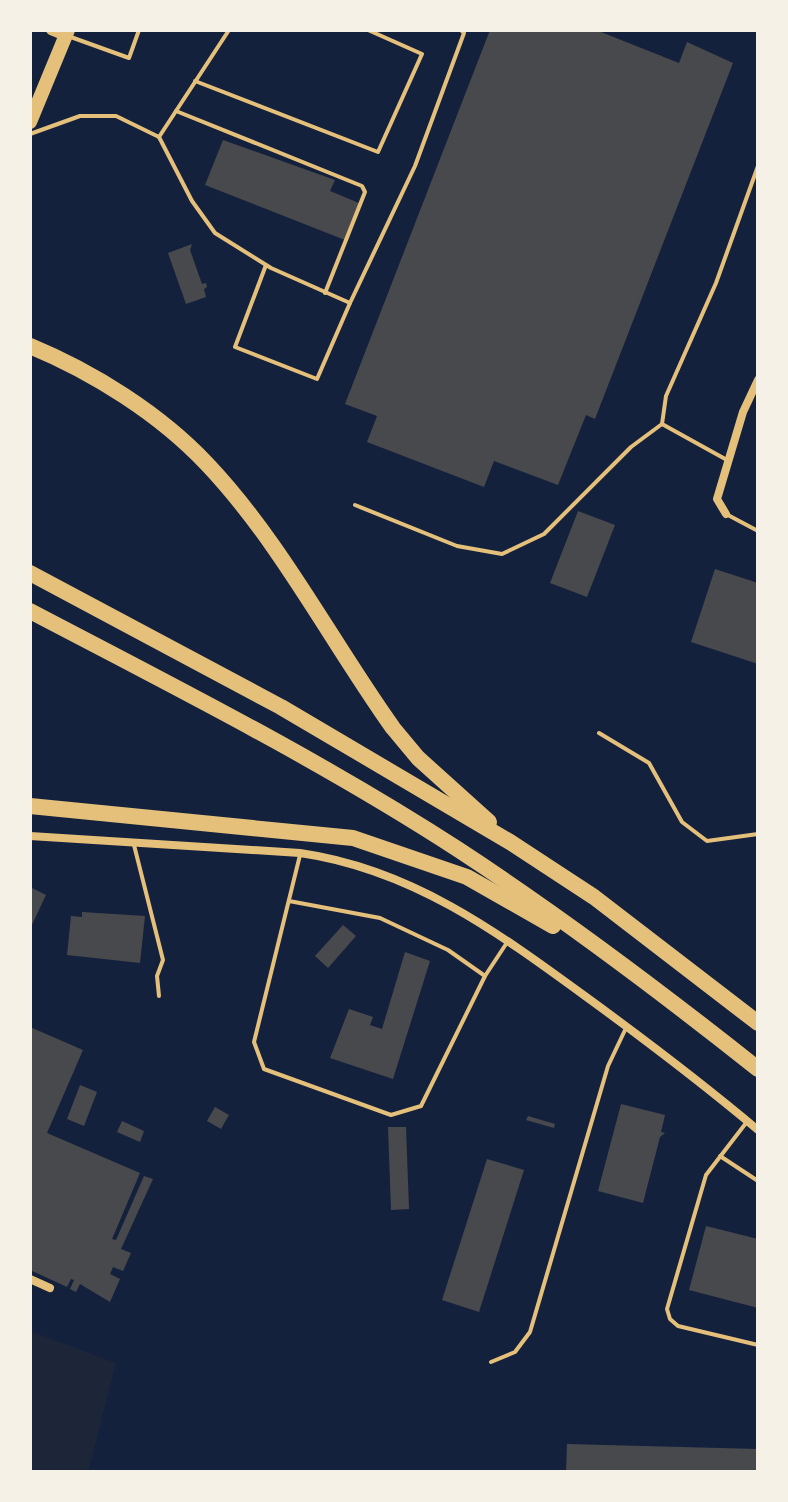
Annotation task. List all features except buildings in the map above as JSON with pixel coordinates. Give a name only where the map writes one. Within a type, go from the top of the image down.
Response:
[{"type":"highway","points":[[30,346],[107,386],[156,419],[204,460],[249,515],[393,728],[418,758],[510,842]]},
{"type":"highway","points":[[30,573],[281,707],[510,842],[594,897],[758,1023]]},
{"type":"highway","points":[[30,611],[365,792],[459,850],[625,964],[758,1069]]},
{"type":"highway","points":[[30,806],[89,814],[319,832],[353,838],[467,877],[625,964]]},
{"type":"main road","points":[[30,122],[62,32]]},
{"type":"street","points":[[726,514],[717,499],[743,412],[758,380]]},
{"type":"street","points":[[30,836],[300,853],[328,857],[394,877],[435,895],[508,940],[626,1026],[758,1130]]},
{"type":"street","points":[[30,1279],[50,1288]]},
{"type":"lane","points":[[62,32],[129,58],[139,30]]},
{"type":"lane","points":[[159,137],[229,30]]},
{"type":"lane","points":[[195,81],[319,132],[378,152],[422,54],[368,30]]},
{"type":"lane","points":[[266,265],[235,347],[317,379],[415,166],[464,33],[461,30]]},
{"type":"lane","points":[[176,111],[362,186],[365,192],[359,210],[325,293]]},
{"type":"lane","points":[[30,134],[80,116],[116,116],[159,137],[192,201],[215,233],[266,265],[350,303]]},
{"type":"lane","points":[[355,505],[457,546],[502,554],[544,534],[631,447],[662,424],[666,396],[716,283],[758,166]]},
{"type":"lane","points":[[662,424],[727,460]]},
{"type":"lane","points":[[726,514],[758,531]]},
{"type":"lane","points":[[599,733],[649,763],[682,822],[707,841],[758,834]]},
{"type":"lane","points":[[134,842],[163,960],[157,976],[159,996]]},
{"type":"lane","points":[[300,853],[254,1042],[264,1069],[391,1115],[421,1106],[485,976],[508,940]]},
{"type":"lane","points":[[289,901],[380,918],[448,950],[485,976]]},
{"type":"lane","points":[[491,1362],[515,1352],[530,1332],[608,1066],[626,1026]]},
{"type":"lane","points":[[748,1122],[706,1175],[667,1309],[670,1319],[678,1326],[758,1345]]},
{"type":"lane","points":[[719,1155],[758,1181]]},
{"type":"shaded area","points":[[30,1331],[116,1363],[88,1472],[30,1472]]}]
